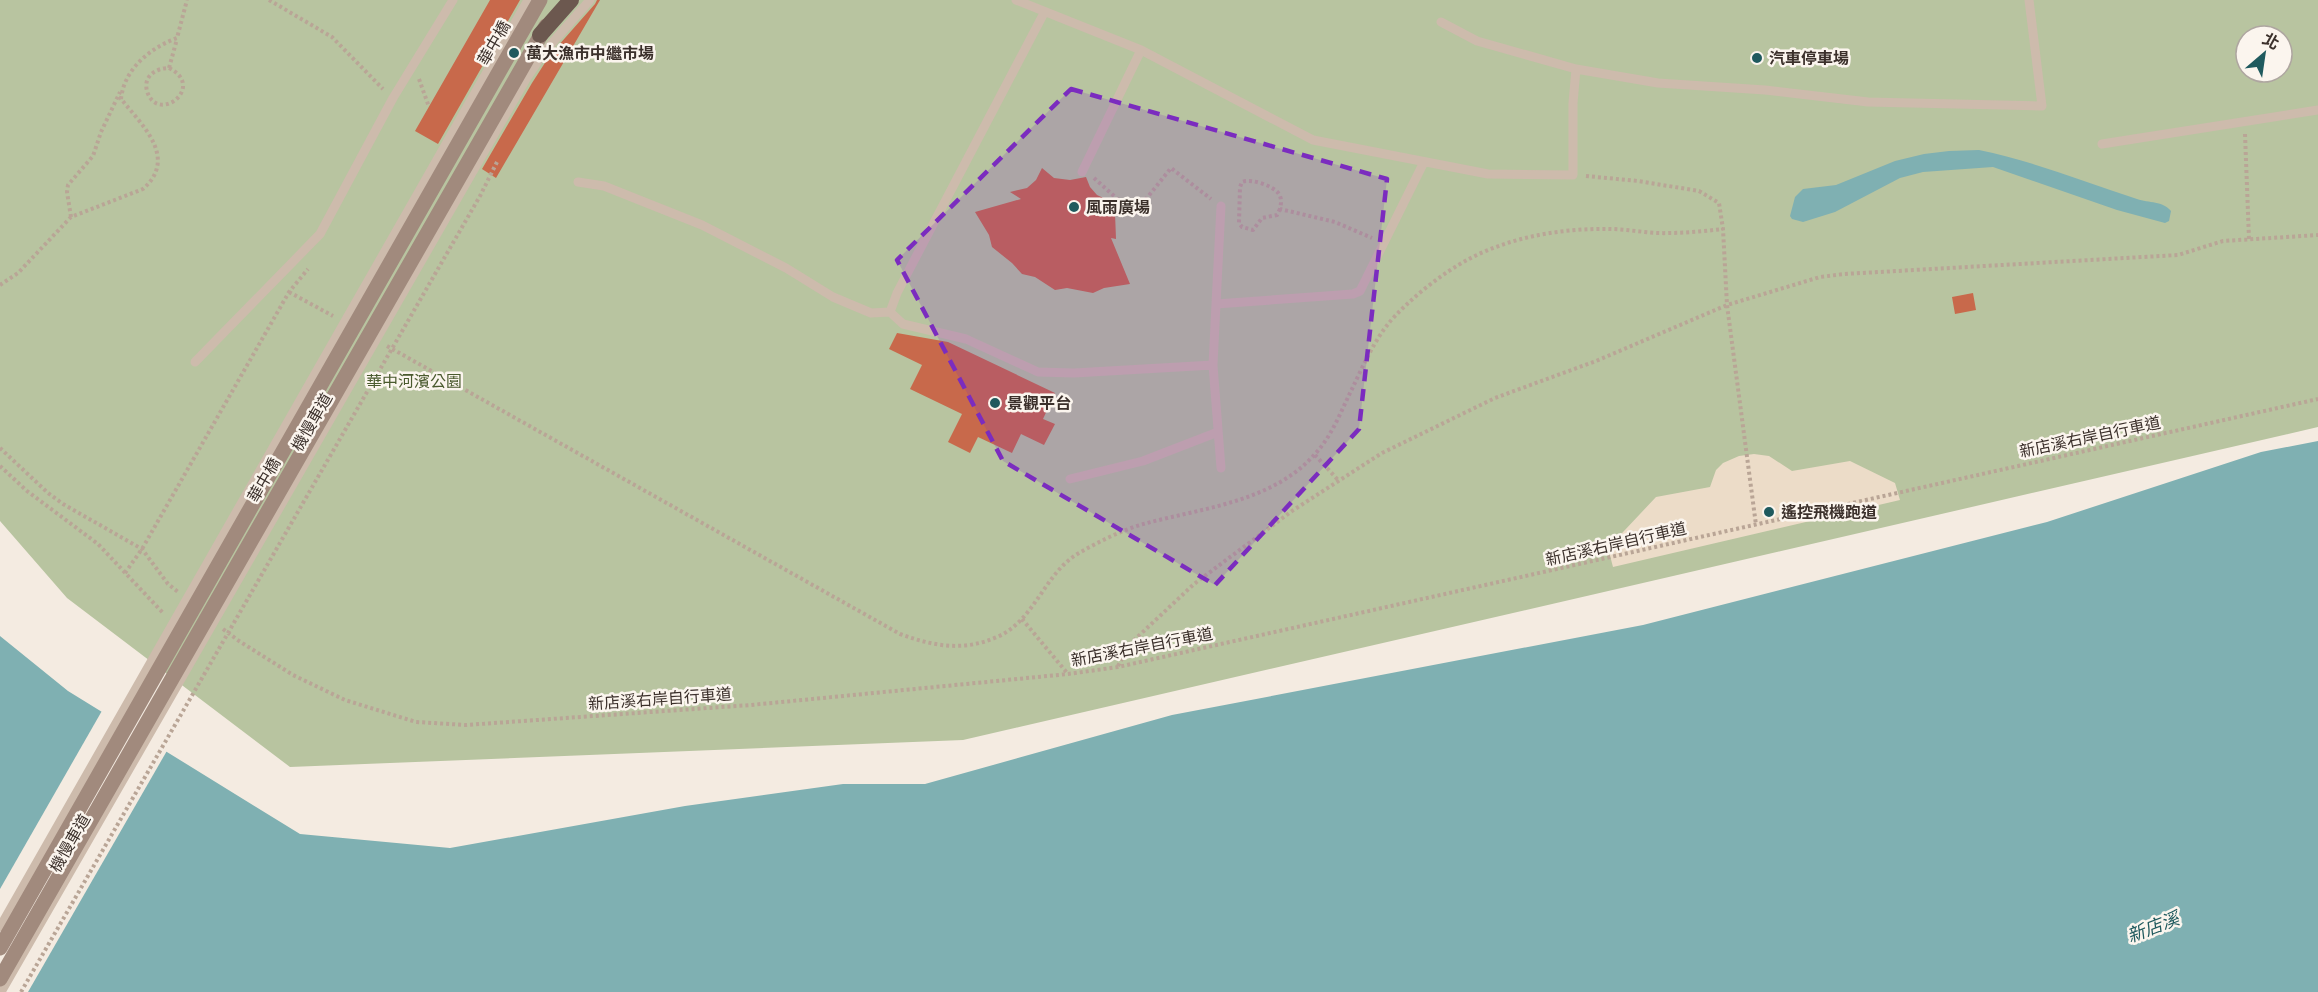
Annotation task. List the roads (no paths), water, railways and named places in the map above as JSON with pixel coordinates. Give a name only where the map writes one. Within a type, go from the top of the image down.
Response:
[{"type":"highway","points":[[540,35],[571,0]]},
{"type":"main road","name":"華中橋","points":[[0,948],[540,0]]},
{"type":"main road","name":"華中橋","points":[[0,978],[561,0]]},
{"type":"lane","points":[[195,362],[320,234],[393,98],[453,0]]},
{"type":"lane","name":"機慢車道","points":[[0,927],[528,0]]},
{"type":"lane","name":"機慢車道","points":[[2,992],[526,79],[545,51],[590,0]]},
{"type":"lane","points":[[1016,0],[1141,50],[1313,140],[1488,174],[1573,175],[1573,103],[1576,69]]},
{"type":"lane","points":[[1440,22],[1478,41],[1576,69],[1658,83],[1766,90],[1868,102],[2042,105],[2029,0]]},
{"type":"lane","points":[[890,312],[897,293],[1044,13]]},
{"type":"lane","points":[[1082,172],[1141,50]]},
{"type":"lane","points":[[2102,144],[2318,110]]},
{"type":"lane","points":[[1216,304],[1353,294],[1360,291],[1424,162]]},
{"type":"lane","points":[[578,182],[604,186],[702,225],[786,268],[833,297],[871,313],[890,312],[903,324],[966,339],[1038,372],[1074,373],[1213,365]]},
{"type":"lane","points":[[1221,206],[1213,365],[1221,468]]},
{"type":"lane","points":[[1070,479],[1143,461],[1218,432]]},
{"type":"water","points":[[1979,150],[2019,160],[2137,199],[2160,204],[2171,211],[2169,221],[2165,223],[2117,210],[1993,167],[1923,172],[1900,178],[1835,212],[1803,222],[1792,219],[1790,216],[1795,197],[1803,189],[1836,185],[1895,161],[1924,154]]},
{"type":"water","name":"新店溪","points":[[2318,441],[2318,992],[0,992],[0,636],[68,691],[300,834],[450,848],[685,806],[843,784],[925,784],[1172,715],[1643,625],[2047,522],[2261,452]]},
{"type":"place","name":"萬大漁市中繼市場","points":[[514,53]]},
{"type":"place","name":"汽車停車場","points":[[1757,58]]},
{"type":"place","name":"風雨廣場","points":[[1074,207]]},
{"type":"place","name":"景觀平台","points":[[995,403]]},
{"type":"place","name":"遙控飛機跑道","points":[[1769,512]]},
{"type":"park label","name":"華中河濱公園","points":[[414,381]]}]
